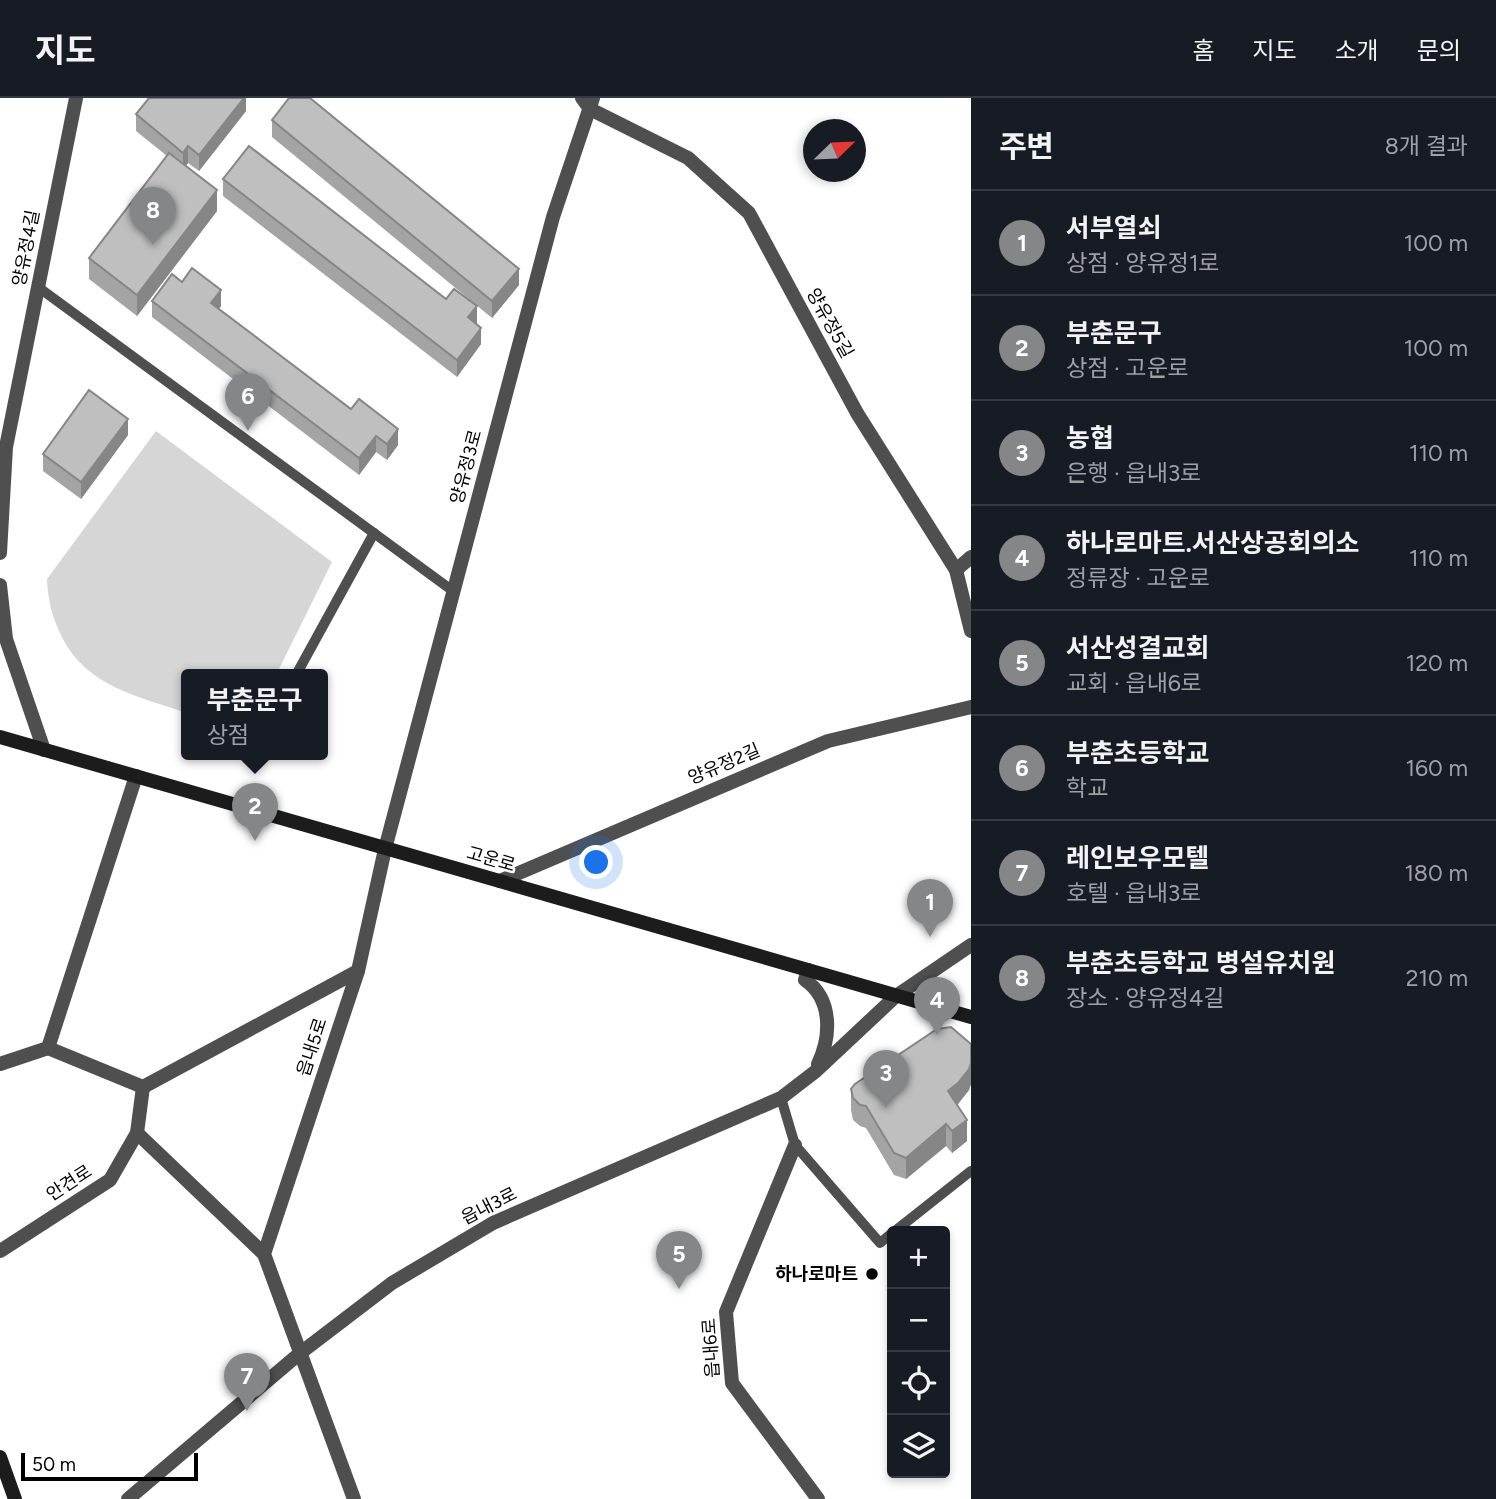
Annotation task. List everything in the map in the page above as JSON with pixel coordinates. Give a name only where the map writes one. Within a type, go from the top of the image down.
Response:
[{"type":"street","name":"양유정4길","points":[[0,553],[3,446],[76,98]]},
{"type":"street","name":"양유정5길","points":[[588,102],[688,158],[748,213],[857,413],[956,570],[971,631]]},
{"type":"street","name":"양유정3로","points":[[386,849],[553,217],[588,102]]},
{"type":"street","points":[[956,570],[971,557]]},
{"type":"street","points":[[0,585],[6,639],[44,750]]},
{"type":"street","name":"양유정2길","points":[[500,881],[828,741],[971,707]]},
{"type":"street","name":"고운로","points":[[0,737],[971,1017]]},
{"type":"street","points":[[48,1048],[136,776]]},
{"type":"street","name":"읍내5로","points":[[264,1254],[358,971],[386,849]]},
{"type":"street","name":"읍내3로","points":[[128,1499],[299,1354],[392,1283],[493,1223],[781,1098],[896,996],[971,945]]},
{"type":"street","points":[[808,970],[805,980],[820,995],[828,1031],[826,1044],[812,1073]]},
{"type":"street","points":[[0,1064],[48,1048],[143,1087],[358,971]]},
{"type":"street","name":"안견로","points":[[0,1251],[110,1180],[137,1133],[143,1087]]},
{"type":"street","points":[[137,1133],[264,1254],[354,1499]]},
{"type":"street","name":"읍내6로","points":[[795,1145],[726,1311],[732,1383],[818,1499]]},
{"type":"street","points":[[0,1457],[15,1499]]},
{"type":"lane","points":[[38,287],[453,591]]},
{"type":"lane","points":[[299,669],[374,533]]},
{"type":"lane","points":[[781,1098],[795,1145],[880,1243],[887,1238]]},
{"type":"lane","points":[[902,1226],[971,1171]]},
{"type":"shaded area","points":[[156,431],[332,562],[279,669],[181,669],[181,711],[117,688],[87,669],[75,657],[60,633],[52,611],[47,579]]},
{"type":"building","points":[[149,98],[244,98],[199,155],[188,146],[183,153],[136,114]]},
{"type":"building","points":[[289,98],[310,98],[519,269],[492,301],[272,120]]},
{"type":"building","points":[[249,146],[446,299],[454,289],[477,306],[468,317],[481,328],[457,360],[223,179]]},
{"type":"building","points":[[169,153],[217,190],[137,295],[89,258]]},
{"type":"building","points":[[192,268],[221,290],[211,303],[351,409],[359,399],[398,429],[387,444],[376,436],[359,458],[152,301],[172,274],[182,282]]},
{"type":"building","points":[[89,390],[128,419],[81,482],[43,454]]},
{"type":"building","points":[[951,1027],[971,1044],[969,1069],[948,1091],[967,1120],[952,1131],[946,1124],[906,1158],[894,1153],[866,1106],[860,1105],[853,1098],[851,1089],[937,1029]]},
{"type":"place","name":"부춘초등학교 병설유치원","points":[[153,245]]},
{"type":"place","name":"부춘초등학교","points":[[248,431]]},
{"type":"place","name":"부춘문구","points":[[255,841]]},
{"type":"place","name":"서부열쇠","points":[[930,937]]},
{"type":"place","name":"하나로마트.서산상공회의소","points":[[937,1035]]},
{"type":"place","name":"농협","points":[[886,1108]]},
{"type":"place","name":"하나로마트","points":[[872,1274]]},
{"type":"place","name":"서산성결교회","points":[[679,1289]]},
{"type":"place","name":"레인보우모텔","points":[[247,1411]]}]
